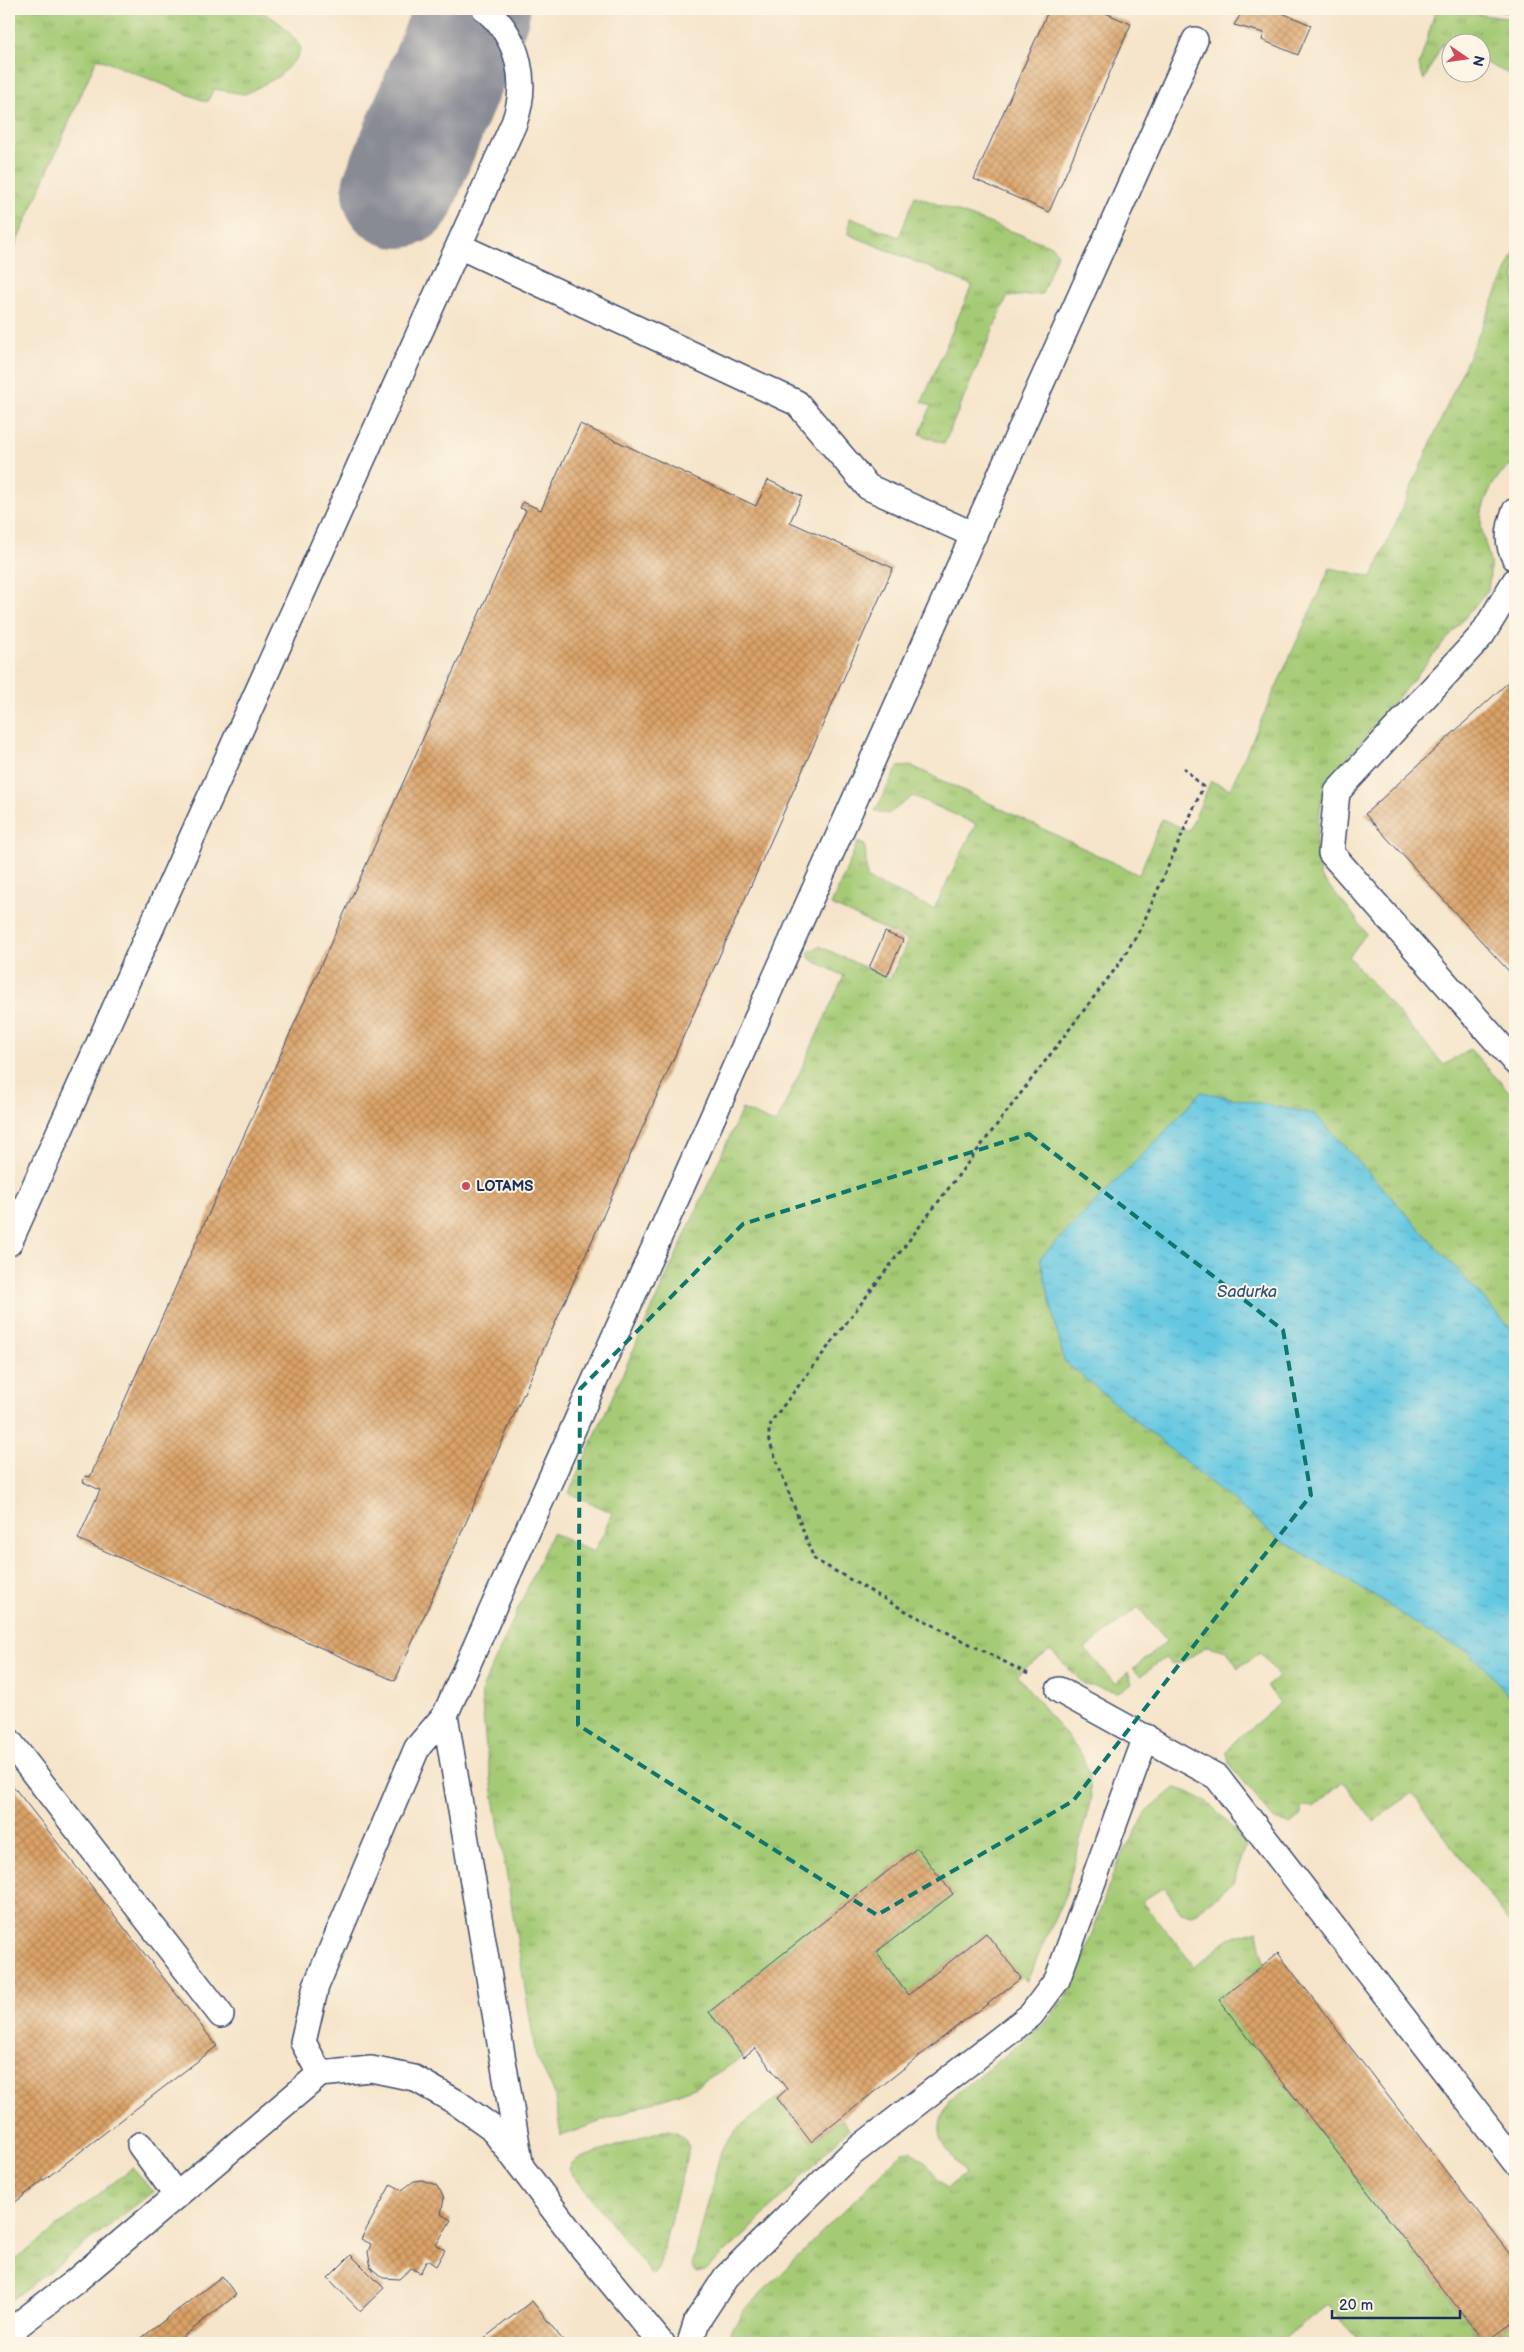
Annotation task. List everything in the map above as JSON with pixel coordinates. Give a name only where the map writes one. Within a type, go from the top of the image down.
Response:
[{"type":"lane","points":[[9,1243],[521,105],[522,81],[518,58],[508,36],[495,17],[485,9]]},
{"type":"lane","points":[[320,2074],[302,2042],[316,1986],[417,1748],[445,1715],[1195,40]]},
{"type":"lane","points":[[459,246],[798,403],[868,487],[974,534]]},
{"type":"lane","points":[[1515,511],[1511,522],[1509,539],[1515,558]]},
{"type":"lane","points":[[1515,581],[1482,635],[1337,792],[1331,854],[1515,1062]]},
{"type":"lane","points":[[1059,1690],[1217,1777],[1515,2162]]},
{"type":"lane","points":[[445,1715],[520,2164]]},
{"type":"lane","points":[[690,2343],[697,2321],[726,2277],[850,2155],[1031,2016],[1058,1980],[1146,1737]]},
{"type":"lane","points":[[9,1741],[221,2015]]},
{"type":"lane","points":[[9,2332],[73,2283],[320,2074],[372,2070],[414,2078],[456,2102],[491,2127],[582,2247],[661,2343]]},
{"type":"lane","points":[[140,2145],[177,2196]]},
{"type":"path","points":[[1489,9],[1515,12]]},
{"type":"path","points":[[1059,1690],[902,1609],[814,1559],[768,1438],[771,1422],[1119,964],[1141,928],[1203,787],[1184,768]]},
{"type":"highlighted area","points":[[1029,1134],[1283,1330],[1311,1495],[1073,1801],[877,1915],[578,1725],[580,1389],[743,1224]]},
{"type":"green space","points":[[9,9],[254,9],[281,24],[301,48],[296,59],[278,77],[245,94],[214,89],[207,102],[97,58],[9,260]]},
{"type":"green space","points":[[1436,9],[1515,19],[1515,77],[1492,66],[1492,32],[1442,32],[1442,44],[1424,80],[1419,66]]},
{"type":"green space","points":[[915,196],[1052,246],[1057,254],[1042,294],[1007,297],[944,444],[920,434],[931,406],[922,402],[972,285],[848,234],[850,218],[899,237]]},
{"type":"green space","points":[[1515,251],[1515,463],[1496,479],[1487,496],[1482,513],[1482,532],[1490,563],[1488,590],[1339,768],[1321,802],[1316,841],[1320,876],[1352,913],[1366,934],[1349,957],[1444,1065],[1470,1049],[1515,1098],[1515,1930],[1412,1793],[1374,1821],[1343,1782],[1313,1808],[1305,1807],[1301,1810],[1301,1815],[1290,1824],[1275,1820],[1229,1763],[1227,1752],[1233,1743],[1280,1703],[1267,1686],[1279,1676],[1260,1652],[1238,1668],[1227,1651],[1207,1646],[1181,1663],[1172,1664],[1165,1658],[1140,1676],[1133,1669],[1167,1641],[1138,1607],[1085,1649],[1115,1684],[1128,1672],[1132,1683],[1118,1692],[1084,1684],[1050,1650],[1017,1675],[1082,1755],[1089,1775],[1091,1799],[1066,1893],[1026,1983],[985,1933],[908,1995],[876,1952],[953,1894],[917,1848],[709,2012],[744,2057],[692,2088],[561,2136],[554,2092],[536,2056],[486,1748],[481,1692],[552,1533],[594,1552],[613,1513],[569,1493],[742,1109],[776,1124],[844,976],[810,959],[808,953],[819,946],[890,979],[908,940],[831,905],[858,842],[865,845],[867,879],[934,909],[976,824],[913,796],[888,814],[875,811],[898,767],[912,766],[1139,875],[1162,819],[1189,831],[1211,781],[1230,789],[1330,568],[1372,577]]},
{"type":"green space","points":[[1175,1788],[1198,1797],[1216,1810],[1246,1846],[1233,1883],[1193,1915],[1182,1913],[1164,1887],[1142,1901],[1195,1967],[1229,1938],[1258,1930],[1264,1964],[1219,2000],[1484,2343],[1362,2343],[1327,2304],[1279,2343],[729,2343],[732,2329],[744,2310],[902,2152],[911,2151],[926,2163],[946,2189],[965,2174],[945,2147],[940,2132],[944,2112],[950,2099],[1043,2025],[1065,1998],[1084,1956],[1116,1866],[1147,1812]]},
{"type":"green space","points":[[777,2098],[811,2142],[842,2119],[849,2128],[749,2231],[705,2271],[696,2273],[692,2266],[721,2151],[736,2130]]},
{"type":"green space","points":[[663,2130],[679,2134],[685,2139],[689,2147],[658,2270],[656,2273],[651,2273],[569,2170],[572,2163],[578,2159]]},
{"type":"green space","points":[[132,2168],[154,2191],[9,2302],[9,2265]]},
{"type":"green space","points":[[1515,2321],[1515,2343],[1485,2343]]},
{"type":"water","name":"Sadurka","points":[[1201,1092],[1315,1114],[1515,1333],[1515,1702],[1470,1652],[1429,1633],[1372,1594],[1279,1539],[1064,1361],[1040,1258],[1158,1139]]},
{"type":"building","points":[[1049,9],[1096,9],[1131,24],[1049,212],[974,179]]},
{"type":"building","points":[[1244,9],[1266,9],[1273,12],[1275,10],[1311,25],[1298,55],[1262,40],[1264,33],[1234,25]]},
{"type":"building","points":[[580,424],[756,506],[768,480],[802,496],[790,522],[893,568],[395,1681],[78,1539],[100,1490],[83,1482],[85,1476],[90,1477],[526,510],[520,508],[523,502],[541,510]]},
{"type":"building","points":[[1515,676],[1515,978],[1365,814]]},
{"type":"building","points":[[885,932],[903,940],[887,976],[869,968]]},
{"type":"building","points":[[9,1781],[217,2046],[9,2207]]},
{"type":"building","points":[[917,1848],[953,1894],[876,1952],[908,1995],[986,1933],[1021,1978],[975,2012],[811,2142],[777,2098],[787,2089],[755,2048],[744,2057],[709,2012]]},
{"type":"building","points":[[1278,1953],[1515,2261],[1515,2321],[1485,2343],[1219,2000]]},
{"type":"building","points":[[422,2180],[436,2185],[444,2199],[441,2214],[451,2220],[436,2245],[445,2250],[436,2266],[427,2260],[420,2273],[411,2268],[399,2279],[383,2278],[371,2268],[368,2252],[371,2244],[361,2239],[391,2184],[402,2190],[414,2181]]},
{"type":"building","points":[[351,2255],[384,2288],[360,2311],[328,2278]]},
{"type":"building","points":[[222,2276],[236,2295],[175,2343],[135,2343]]},
{"type":"building","points":[[532,2301],[565,2343],[478,2343]]},
{"type":"taxiway","points":[[399,191],[473,9]]},
{"type":"place","name":"LOTAMS","points":[[466,1186]]}]
